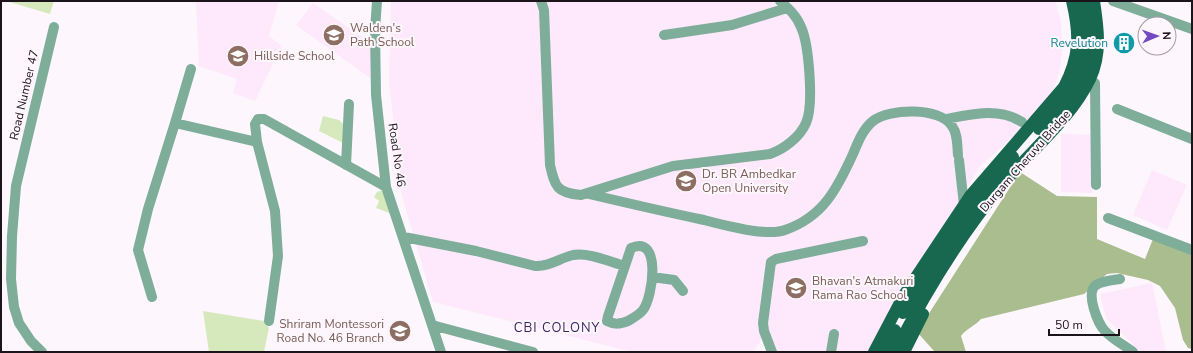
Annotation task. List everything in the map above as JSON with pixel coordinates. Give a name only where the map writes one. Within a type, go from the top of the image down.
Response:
[{"type":"main road","points":[[874,352],[904,295],[964,206],[991,170],[1052,104],[1072,73],[1076,56],[1078,29],[1072,1]]},
{"type":"main road","points":[[1076,17],[1083,1]]},
{"type":"main road","name":"Durgam Cheruvu Bridge","points":[[884,352],[906,306],[967,215],[1025,142],[1068,98],[1082,72],[1086,54],[1086,16],[1083,1]]},
{"type":"main road","name":"Durgam Cheruvu Bridge","points":[[894,352],[916,310],[979,213],[1031,152],[1063,119],[1091,78],[1098,54],[1099,32],[1094,1]]},
{"type":"main road","points":[[904,352],[923,313],[977,226],[1001,196],[1080,110],[1099,73],[1104,43],[1101,1]]},
{"type":"street","name":"Road No 46","points":[[377,1],[375,30],[376,95],[386,187],[404,237],[441,352]]},
{"type":"street","points":[[541,1],[544,10],[550,165],[553,180],[558,189],[568,194],[589,194],[673,166],[770,154],[781,150],[793,140],[806,123],[810,100],[806,43],[801,26],[784,4],[732,25],[664,35]]},
{"type":"street","points":[[1113,1],[1192,29]]},
{"type":"street","name":"Road Number 47","points":[[42,352],[31,341],[19,323],[14,307],[11,279],[12,236],[16,186],[54,27]]},
{"type":"street","points":[[152,297],[138,250],[148,209],[191,69]]},
{"type":"street","points":[[1095,83],[1096,185]]},
{"type":"street","points":[[346,165],[349,104]]},
{"type":"street","points":[[1117,109],[1192,139]]},
{"type":"street","points":[[589,194],[751,231],[783,231],[808,219],[827,202],[842,178],[864,129],[874,120],[884,115],[907,111],[937,114],[947,119],[953,126],[956,134],[964,206]]},
{"type":"street","points":[[947,119],[974,113],[991,113],[1007,115],[1022,122]]},
{"type":"street","points":[[269,321],[278,256],[275,211],[257,142],[255,124],[258,119],[264,119],[386,187]]},
{"type":"street","points":[[174,123],[257,142]]},
{"type":"street","points":[[1108,218],[1192,250]]},
{"type":"street","points":[[404,237],[476,251],[535,266],[543,267],[575,255],[586,256],[625,266]]},
{"type":"street","points":[[772,352],[764,332],[763,323],[771,262],[776,259],[863,241]]},
{"type":"street","points":[[636,245],[644,247],[650,254],[652,277],[647,303],[642,311],[622,324],[612,324],[607,321],[608,316],[625,266],[631,248],[636,245]]},
{"type":"street","points":[[652,277],[674,280],[683,291]]},
{"type":"street","points":[[1120,279],[1096,285],[1093,290],[1092,300],[1098,321],[1104,331],[1132,352]]},
{"type":"street","points":[[432,325],[533,352]]},
{"type":"street","points":[[831,352],[834,334]]},
{"type":"shaded area","name":"Hillside School","points":[[196,1],[279,1],[269,36],[282,46],[255,101],[233,93],[237,79],[199,66]]},
{"type":"shaded area","name":"Dr. BR Ambedkar Open University","points":[[391,1],[1055,1],[1061,21],[1062,50],[1060,69],[1053,92],[1034,119],[980,166],[872,352],[768,352],[762,339],[753,352],[632,352],[433,302],[402,196],[389,82]]},
{"type":"shaded area","name":"Walden's Path School","points":[[313,3],[372,44],[373,80],[296,25]]},
{"type":"shaded area","points":[[1061,134],[1094,135],[1093,193],[1061,192]]},
{"type":"shaded area","points":[[1152,170],[1187,185],[1167,230],[1133,215]]},
{"type":"shaded area","points":[[1152,283],[1166,351],[1140,352],[1106,318],[1100,294]]},
{"type":"green space","points":[[6,1],[54,1],[50,14]]},
{"type":"green space","points":[[323,116],[339,120],[343,124],[343,143],[319,131]]},
{"type":"green space","points":[[1020,172],[1057,196],[1097,197],[1097,239],[1145,259],[1153,239],[1192,255],[1192,349],[1188,348],[1183,340],[1175,308],[1160,286],[1148,280],[1117,273],[1107,274],[1084,294],[981,319],[961,336],[966,352],[935,352],[917,332]]},
{"type":"green space","points":[[382,190],[392,214],[376,208],[379,201],[374,197],[377,192]]},
{"type":"green space","points":[[203,311],[264,321],[269,328],[264,352],[209,352]]},
{"type":"place","name":"Walden's Path School","points":[[334,35]]},
{"type":"place","name":"Revelution","points":[[1124,43]]},
{"type":"place","name":"Hillside School","points":[[238,56]]},
{"type":"place","name":"Dr. BR Ambedkar Open University","points":[[686,181]]},
{"type":"place","name":"Bhavan's Atmakuri Rama Rao School","points":[[796,288]]},
{"type":"place","name":"Shriram Montessori Road No. 46 Branch","points":[[400,331]]},
{"type":"district","name":"CBI COLONY","points":[[557,327]]}]
